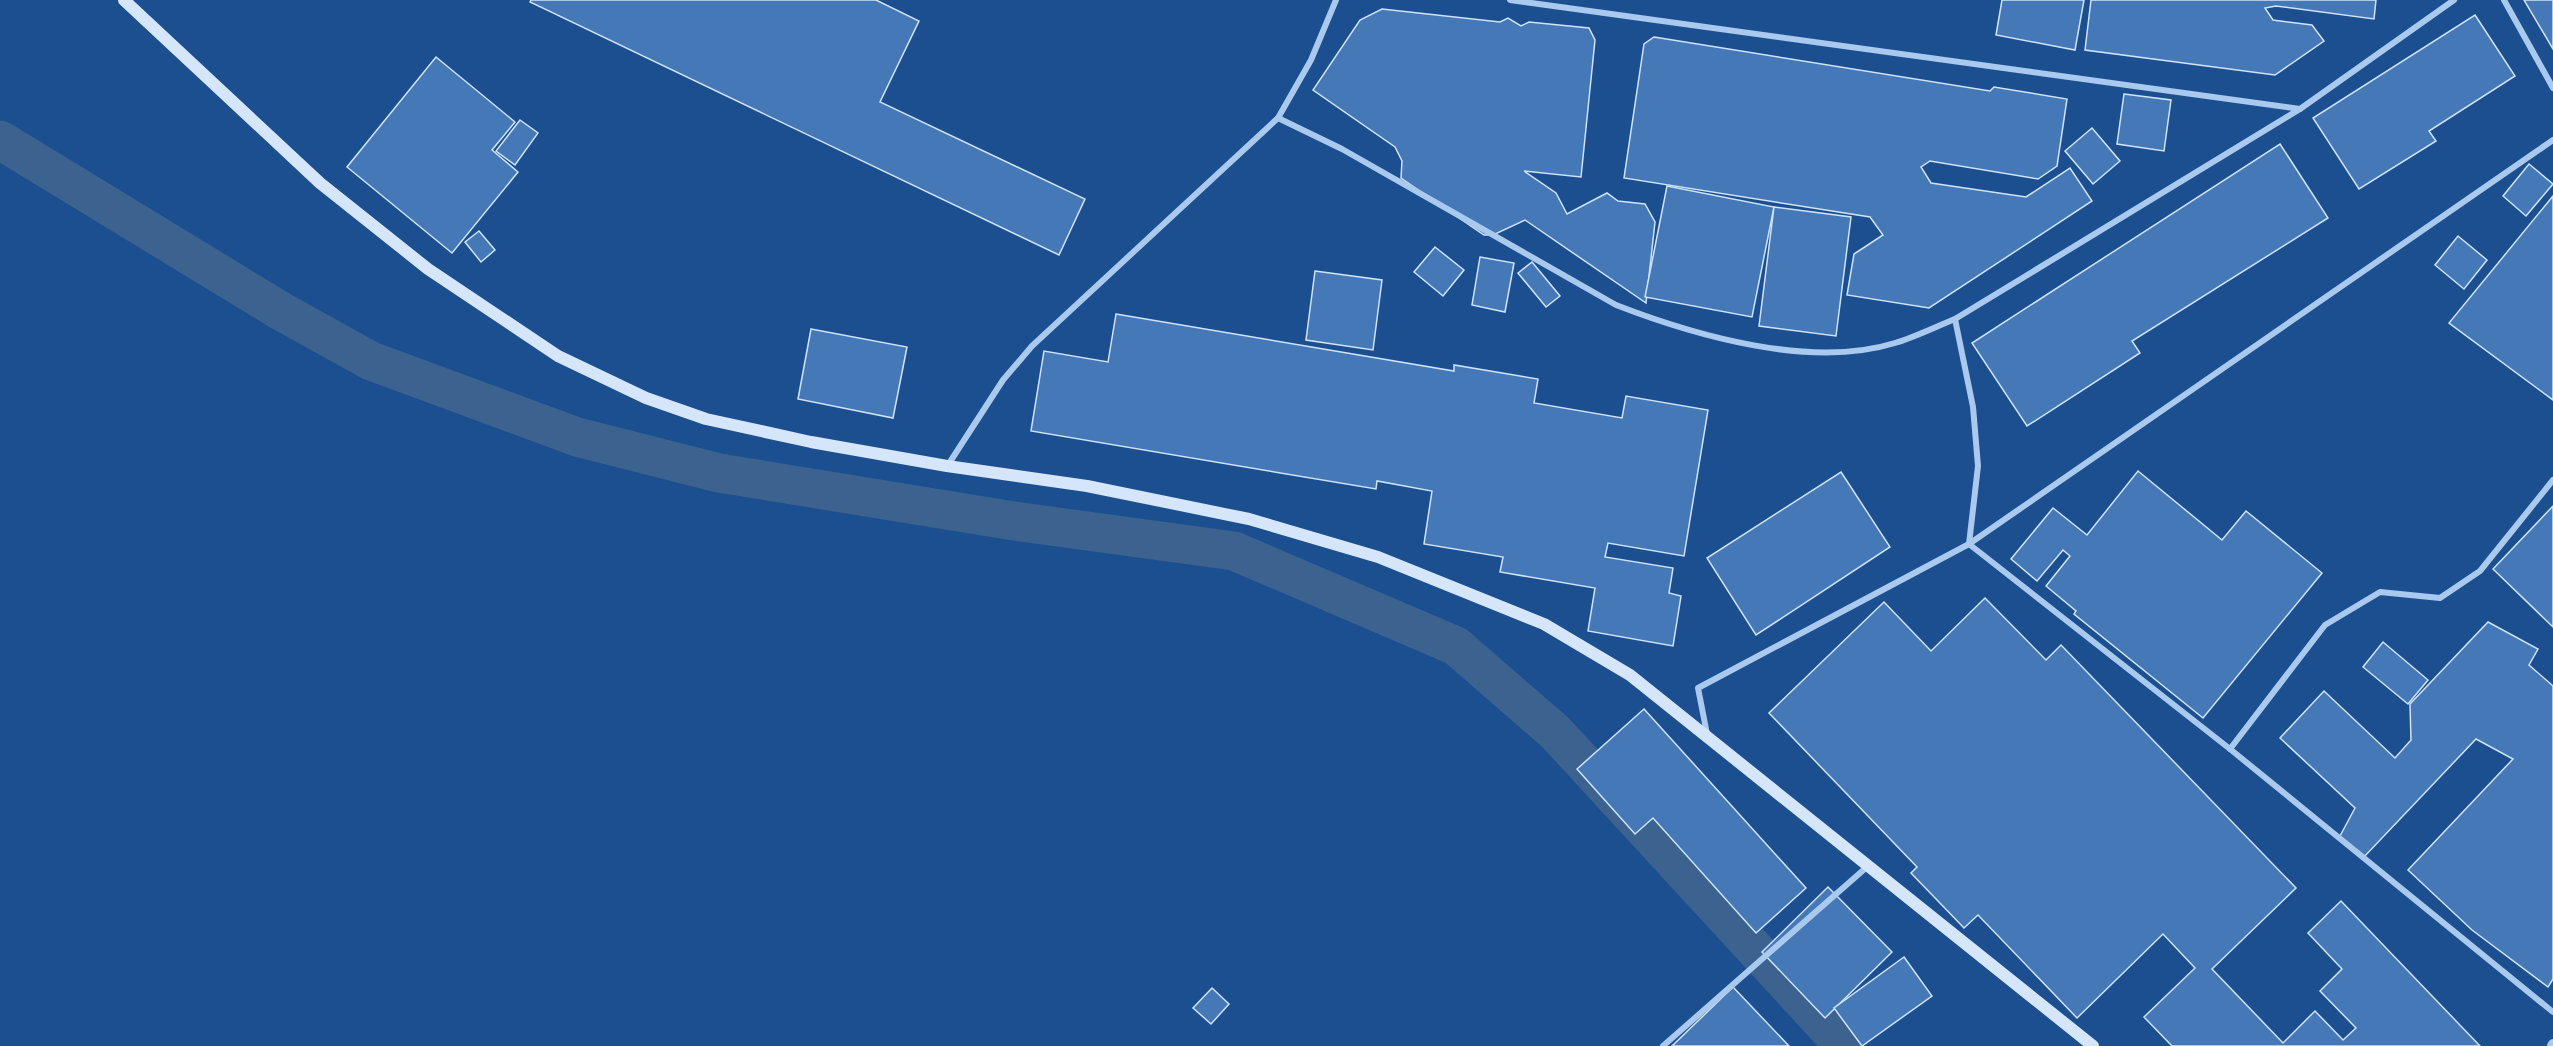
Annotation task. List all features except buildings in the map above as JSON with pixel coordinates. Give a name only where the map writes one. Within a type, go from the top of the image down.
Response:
[{"type":"main road","points":[[124,0],[320,183],[428,269],[558,356],[646,398],[706,419],[947,466],[1155,499],[1249,519],[1351,547],[1544,624],[1630,675],[2093,1046]]},
{"type":"street","points":[[947,466],[1003,380],[1032,346],[1278,118],[1311,60],[1336,0]]},
{"type":"street","points":[[1510,0],[2300,109]]},
{"type":"street","points":[[1278,118],[1342,149],[1616,305],[1664,324],[1785,350],[1843,352],[1894,344],[1955,320],[2300,109],[2454,0]]},
{"type":"street","points":[[2504,0],[2553,88]]},
{"type":"street","points":[[1707,735],[1698,688],[1969,544],[2553,140]]},
{"type":"street","points":[[1955,320],[1973,407],[1978,466],[1969,544]]},
{"type":"street","points":[[2230,749],[2325,625],[2380,592],[2440,598],[2480,571],[2553,480]]},
{"type":"street","points":[[1969,544],[2230,749],[2553,1012]]},
{"type":"street","points":[[1662,1046],[1868,866]]},
{"type":"waterway","points":[[0,140],[279,310],[371,361],[577,437],[719,473],[1014,521],[1234,551],[1456,646],[1555,732],[1844,1046]]}]
